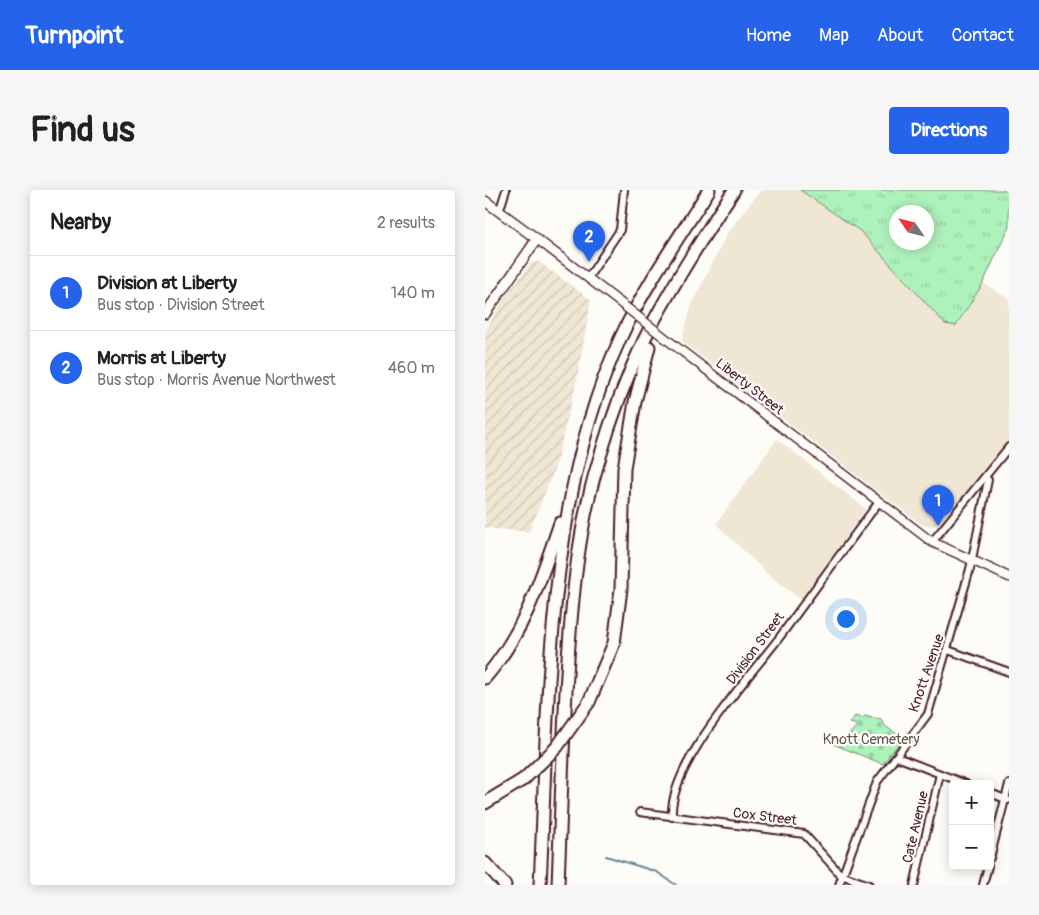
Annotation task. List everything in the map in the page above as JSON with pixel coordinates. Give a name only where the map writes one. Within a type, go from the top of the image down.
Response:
[{"type":"highway","points":[[540,885],[557,582],[565,521],[592,417],[620,340],[656,274],[709,190]]},
{"type":"highway","points":[[558,885],[571,620],[582,528],[598,461],[620,396],[644,340],[678,279],[734,190]]},
{"type":"highway","points":[[485,803],[524,779],[557,747],[589,702],[614,643],[621,589],[623,468],[645,357],[678,279]]},
{"type":"highway","points":[[485,678],[518,632],[535,596],[580,462]]},
{"type":"highway","points":[[485,863],[505,885]]},
{"type":"main road","name":"Liberty Street","points":[[485,201],[537,239]]},
{"type":"main road","points":[[485,314],[537,239]]},
{"type":"street","points":[[499,212],[506,190]]},
{"type":"street","points":[[588,278],[620,230],[624,190]]},
{"type":"street","name":"Liberty Street","points":[[537,239],[932,542],[971,562],[1009,577]]},
{"type":"street","points":[[932,542],[987,478],[1009,448]]},
{"type":"street","name":"Knott Avenue","points":[[839,885],[841,875],[877,782],[928,714],[948,650],[971,562],[987,478]]},
{"type":"street","name":"Division Street","points":[[672,817],[671,803],[706,731],[771,648],[879,502]]},
{"type":"street","points":[[948,650],[1009,672]]},
{"type":"street","points":[[897,757],[956,780]]},
{"type":"street","name":"Cate Avenue","points":[[914,885],[940,774]]},
{"type":"street","points":[[994,844],[1007,799],[1009,784]]},
{"type":"street","points":[[994,794],[1007,799]]},
{"type":"street","name":"Cox Street","points":[[640,812],[804,834],[841,875],[869,885]]},
{"type":"street","points":[[983,885],[987,870]]},
{"type":"shaded area","points":[[761,190],[800,190],[860,231],[945,324],[959,324],[983,283],[1009,299],[1009,441],[941,522],[934,526],[923,525],[683,342],[682,339],[692,304],[728,232]]},
{"type":"shaded area","points":[[532,262],[539,262],[591,300],[577,379],[555,468],[529,532],[485,528],[485,332],[504,298]]},
{"type":"shaded area","points":[[777,439],[866,509],[801,600],[768,574],[716,524]]},
{"type":"green space","points":[[800,190],[1009,190],[1009,227],[983,283],[956,326],[945,324],[860,231]]},
{"type":"green space","name":"Knott Cemetery","points":[[855,716],[881,719],[885,726],[903,738],[883,764],[833,744],[850,734],[857,725],[850,723]]},
{"type":"waterway","points":[[606,856],[657,872],[676,885]]},
{"type":"place","name":"Morris at Liberty","points":[[589,262]]},
{"type":"place","name":"Division at Liberty","points":[[938,526]]}]
